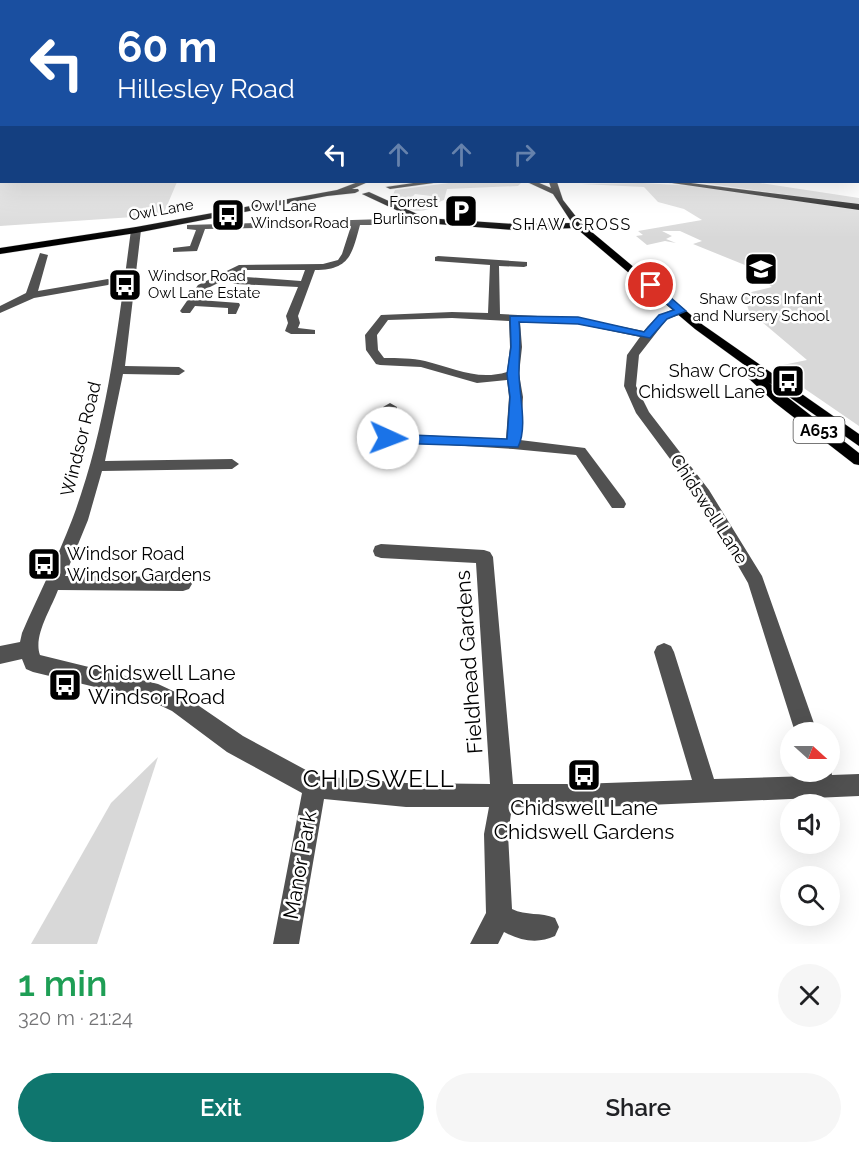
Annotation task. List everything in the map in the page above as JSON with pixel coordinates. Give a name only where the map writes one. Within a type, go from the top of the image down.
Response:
[{"type":"main road","points":[[354,189],[363,183]]},
{"type":"main road","points":[[354,189],[366,194],[422,183]]},
{"type":"main road","points":[[533,183],[557,193]]},
{"type":"main road","name":"A653","points":[[553,183],[566,211],[578,225],[681,311],[779,399],[859,460]]},
{"type":"main road","points":[[688,183],[746,186],[859,207]]},
{"type":"main road","name":"Owl Lane","points":[[0,251],[136,230],[354,189]]},
{"type":"main road","points":[[385,189],[407,214],[424,220],[454,224],[578,225]]},
{"type":"main road","points":[[555,226],[590,235]]},
{"type":"main road","name":"A653","points":[[699,327],[859,441]]},
{"type":"street","name":"Owl Lane","points":[[190,228],[386,222],[407,214]]},
{"type":"street","points":[[232,312],[235,305],[189,307],[202,287],[243,267],[333,266],[344,259],[356,223]]},
{"type":"street","points":[[176,250],[194,249],[201,227]]},
{"type":"street","name":"Windsor Road","points":[[28,649],[32,633],[80,520],[96,466],[118,370],[136,230]]},
{"type":"street","points":[[31,295],[43,255]]},
{"type":"street","points":[[438,259],[524,264]]},
{"type":"street","points":[[494,317],[494,266],[496,262]]},
{"type":"street","points":[[311,267],[292,316],[294,323],[291,331],[311,332]]},
{"type":"street","points":[[221,276],[236,281],[303,284]]},
{"type":"street","points":[[0,310],[31,295],[108,282]]},
{"type":"street","name":"Chidswell Lane","points":[[681,311],[663,317],[633,355],[630,386],[643,413],[704,494],[756,581],[803,722]]},
{"type":"street","points":[[513,374],[498,380],[464,379],[444,370],[419,364],[380,361],[372,350],[371,335],[385,317],[452,315],[578,321],[647,336]]},
{"type":"street","points":[[513,444],[516,397],[513,374],[516,347],[514,319]]},
{"type":"street","points":[[118,370],[179,371]]},
{"type":"street","points":[[390,407],[388,438],[513,444],[580,450],[618,504]]},
{"type":"street","points":[[96,466],[232,464]]},
{"type":"street","name":"Fieldhead Gardens","points":[[381,551],[484,557],[502,795]]},
{"type":"street","points":[[54,583],[183,584]]},
{"type":"street","points":[[0,655],[28,649],[33,663],[151,691],[179,704],[235,744],[315,786],[406,795],[629,796],[707,792],[789,782]]},
{"type":"street","points":[[664,652],[707,792]]},
{"type":"street","points":[[840,781],[859,784]]},
{"type":"street","name":"Manor Park","points":[[286,944],[315,786]]},
{"type":"street","points":[[483,944],[499,916],[496,834],[502,795]]},
{"type":"street","points":[[499,916],[521,927],[546,927]]},
{"type":"shaded area","points":[[0,183],[177,183],[163,215],[0,226]]},
{"type":"shaded area","points":[[449,183],[521,183],[518,186],[447,189],[444,200],[434,204],[439,197],[415,194],[406,203],[414,204],[410,206],[418,209],[429,209],[419,211],[400,205],[392,197],[395,190]]},
{"type":"shaded area","points":[[642,183],[695,186],[859,210],[859,426],[773,367],[807,360],[749,311],[743,294],[772,287],[759,278],[767,274],[693,244],[702,241],[680,231],[662,231],[672,236],[666,239],[676,243],[665,241],[647,245],[636,236],[643,235],[638,231],[702,220],[684,209],[658,202],[644,187],[581,184]]},
{"type":"shaded area","points":[[703,183],[760,183],[859,198],[859,205]]},
{"type":"shaded area","points":[[158,757],[97,944],[31,944],[111,803]]},
{"type":"place","name":"Forrest Burlinson","points":[[461,211]]},
{"type":"place","name":"Owl Lane Windsor Road","points":[[228,215]]},
{"type":"place","name":"Shaw Cross Infant and Nursery School","points":[[761,269]]},
{"type":"place","name":"Windsor Road Owl Lane Estate","points":[[125,285]]},
{"type":"place","name":"Shaw Cross Chidswell Lane","points":[[788,381]]},
{"type":"place","name":"Windsor Road Windsor Gardens","points":[[44,564]]},
{"type":"place","name":"Chidswell Lane Windsor Road","points":[[65,685]]},
{"type":"place","name":"Chidswell Lane Chidswell Gardens","points":[[584,775]]},
{"type":"district","name":"SHAW CROSS","points":[[572,224]]},
{"type":"district","name":"CHIDSWELL","points":[[379,779]]},
{"type":"route","points":[[388,438],[513,444],[516,397],[513,374],[516,347],[514,319],[578,321],[647,336],[663,317],[681,311],[651,285]]}]
